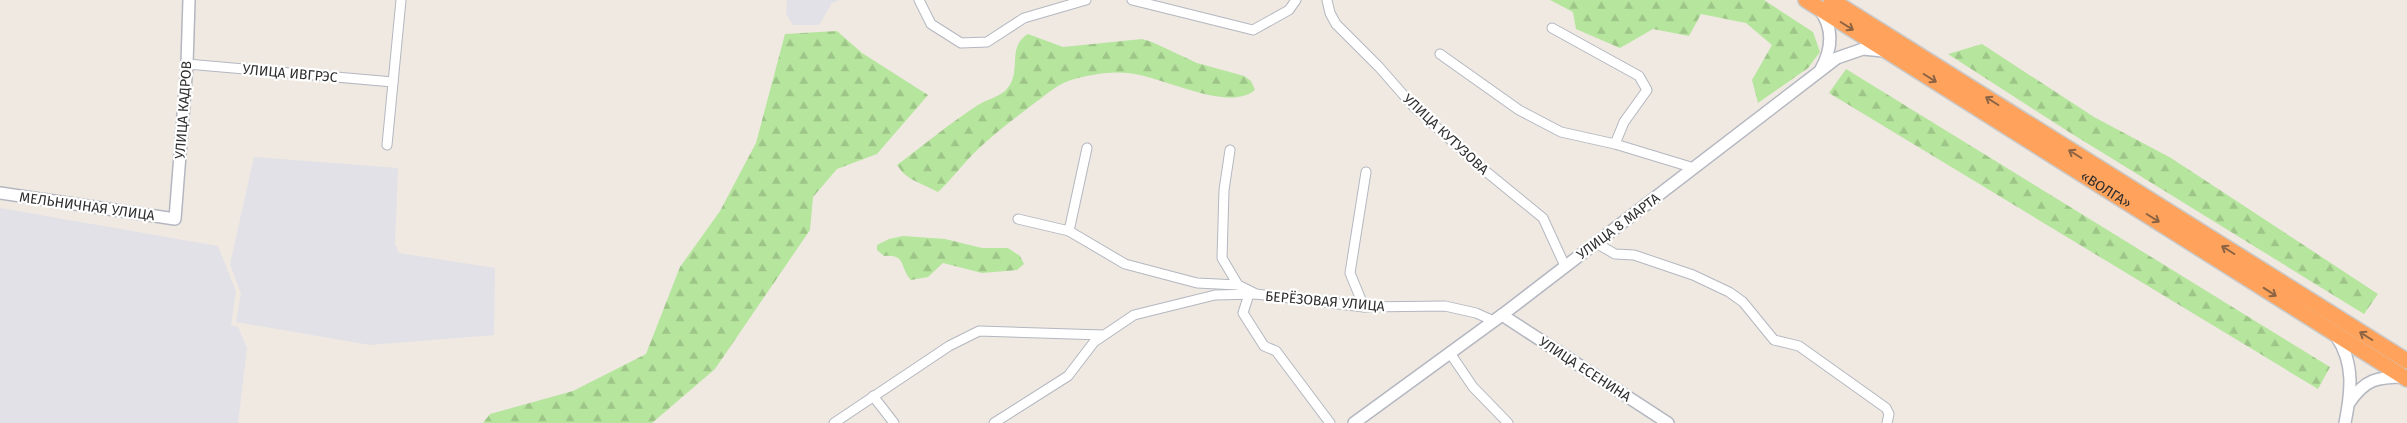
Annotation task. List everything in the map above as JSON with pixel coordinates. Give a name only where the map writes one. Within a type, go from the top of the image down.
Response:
[{"type":"highway","name":"«ВОЛГА»","points":[[1818,3],[1889,52],[2406,378]]},
{"type":"highway","name":"«ВОЛГА»","points":[[1818,3],[2407,361]]},
{"type":"main road","name":"УЛИЦА КАДРОВ","points":[[175,219],[187,64],[189,0]]},
{"type":"main road","points":[[1818,3],[1828,23],[1830,37],[1830,50],[1820,70]]},
{"type":"main road","name":"УЛИЦА 8 МАРТА","points":[[1354,423],[1498,318],[1837,58],[1863,49],[1889,52]]},
{"type":"main road","name":"МЕЛЬНИЧНАЯ УЛИЦА","points":[[0,193],[175,219]]},
{"type":"main road","name":"УЛИЦА ЕСЕНИНА","points":[[1498,318],[1668,423]]},
{"type":"main road","points":[[2334,333],[2347,356],[2350,368],[2349,402],[2345,423]]},
{"type":"main road","points":[[2349,402],[2365,383],[2384,378],[2406,378]]},
{"type":"street","points":[[387,144],[401,0]]},
{"type":"street","points":[[919,0],[931,24],[961,43],[987,42],[1024,18],[1086,0]]},
{"type":"street","points":[[1132,0],[1253,30],[1289,10],[1296,0]]},
{"type":"street","name":"УЛИЦА КУТУЗОВА","points":[[1327,0],[1330,13],[1336,24],[1379,67],[1414,107],[1483,169],[1543,218],[1565,266]]},
{"type":"street","points":[[1552,28],[1639,76],[1647,90],[1624,122],[1614,144]]},
{"type":"street","points":[[1440,54],[1519,110],[1562,132],[1614,144],[1694,168]]},
{"type":"street","name":"УЛИЦА ИВГРЭС","points":[[187,64],[393,82]]},
{"type":"street","points":[[1069,231],[1087,148]]},
{"type":"street","points":[[1230,150],[1224,190],[1222,258],[1238,285]]},
{"type":"street","points":[[1364,307],[1350,273],[1366,172]]},
{"type":"street","name":"БЕРЁЗОВАЯ УЛИЦА","points":[[1018,219],[1069,231],[1125,264],[1196,283],[1238,285],[1253,294],[1364,307],[1445,306],[1498,318]]},
{"type":"street","points":[[1596,243],[1615,254],[1634,255],[1693,275],[1729,292],[1743,302],[1774,340],[1798,346],[1886,408],[1889,414],[1887,423]]},
{"type":"street","points":[[994,423],[1068,376],[1103,335],[1134,315],[1171,304],[1215,295],[1253,294],[1243,313],[1264,346],[1276,351],[1330,423]]},
{"type":"street","points":[[834,423],[874,396],[882,393],[949,346],[979,332],[1103,335]]},
{"type":"street","points":[[1450,353],[1473,387],[1508,423]]},
{"type":"street","points":[[874,396],[894,423]]},
{"type":"shaded area","points":[[787,0],[840,0],[832,3],[819,25],[793,25],[786,14]]},
{"type":"shaded area","points":[[254,157],[398,168],[395,244],[399,253],[495,268],[494,335],[370,345],[236,322],[241,294],[230,264]]},
{"type":"shaded area","points":[[0,208],[218,246],[236,291],[231,325],[238,327],[247,348],[238,423],[0,423]]},
{"type":"green space","points":[[1550,0],[1764,0],[1813,32],[1820,52],[1808,68],[1758,103],[1752,80],[1772,45],[1746,23],[1701,14],[1689,36],[1653,29],[1620,48],[1576,29],[1573,12]]},
{"type":"green space","points":[[837,31],[862,53],[928,95],[877,154],[837,169],[813,197],[810,230],[715,369],[652,423],[483,423],[490,414],[573,391],[646,354],[680,267],[720,211],[756,143],[785,34]]},
{"type":"green space","points":[[1028,34],[1063,47],[1142,39],[1197,63],[1244,76],[1251,81],[1255,90],[1243,96],[1212,96],[1128,73],[1106,73],[1071,80],[1048,93],[1004,126],[974,153],[938,192],[903,173],[897,165],[981,103],[1005,91],[1011,84],[1015,69],[1017,46]]},
{"type":"green space","points":[[1982,44],[2094,117],[2171,158],[2378,294],[2364,314],[2069,132],[1948,54]]},
{"type":"green space","points":[[1846,69],[2330,367],[2318,389],[1829,93]]},
{"type":"green space","points":[[903,236],[945,239],[982,248],[1008,248],[1020,256],[1024,264],[1017,270],[982,273],[943,263],[928,277],[911,280],[899,259],[884,256],[877,250],[877,245],[889,239]]}]
